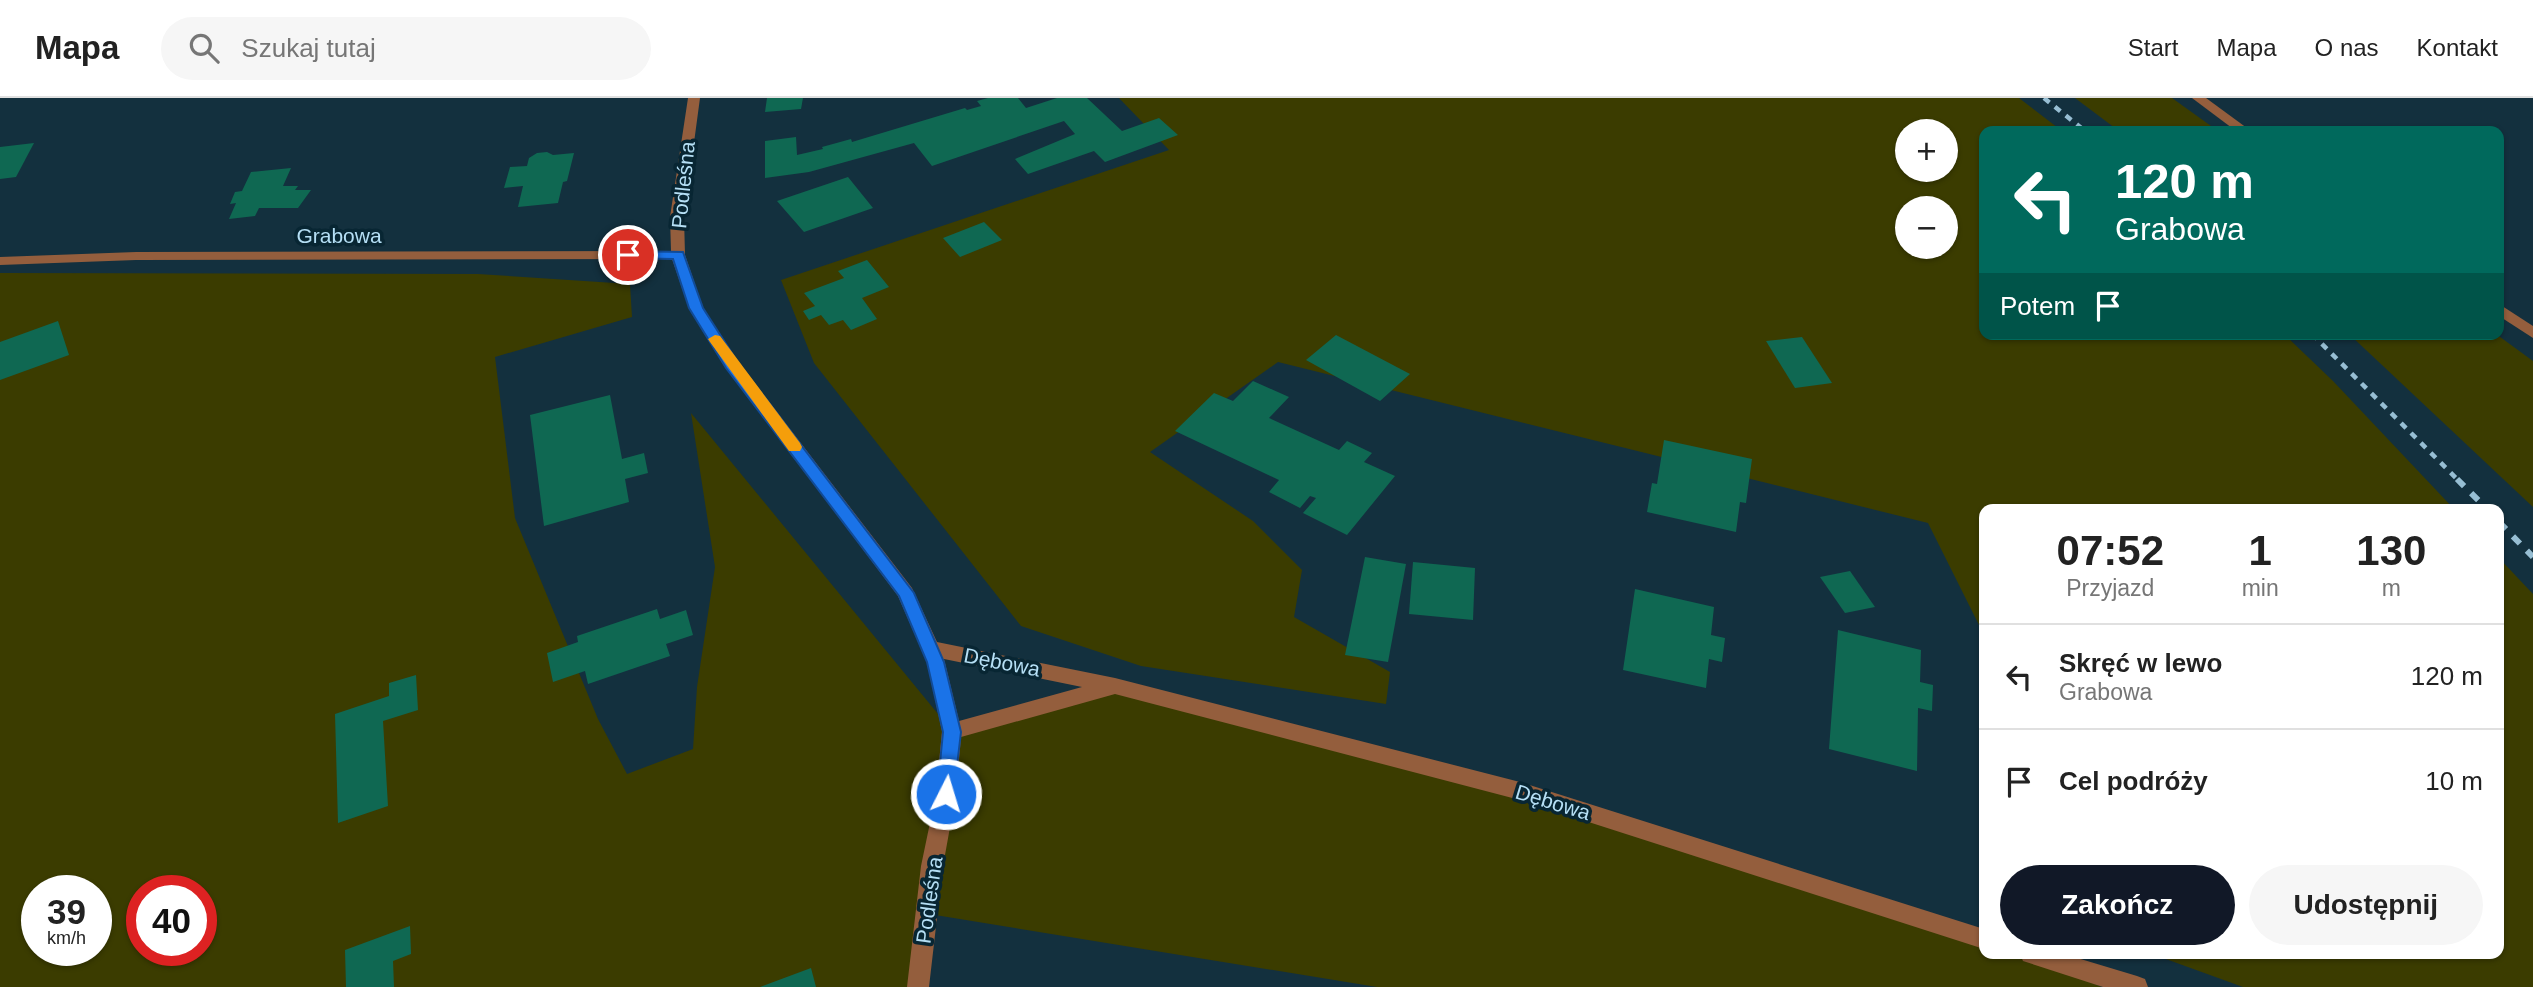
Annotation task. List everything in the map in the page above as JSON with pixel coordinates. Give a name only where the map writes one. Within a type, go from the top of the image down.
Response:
[{"type":"street","name":"Podleśna","points":[[694,98],[677,217],[678,255],[696,308],[715,339],[906,593],[936,662],[952,732],[946,794],[932,866],[918,987]]},
{"type":"street","points":[[2198,98],[2237,126]]},
{"type":"street","name":"Grabowa","points":[[0,261],[136,256],[678,255]]},
{"type":"street","points":[[2504,313],[2533,333]]},
{"type":"street","name":"Dębowa","points":[[929,648],[1115,686],[1520,791],[1979,937]]},
{"type":"street","name":"Dębowa","points":[[952,732],[1115,686]]},
{"type":"street","points":[[2047,959],[2137,987]]},
{"type":"shaded area","points":[[1119,98],[2019,98],[2055,126],[1979,126],[1979,340],[2290,340],[2333,381],[2449,504],[1979,504],[1979,625],[1928,523],[1278,362],[1150,452],[1253,521],[1302,570],[1294,617],[1390,672],[1386,704],[1141,666],[1021,626],[814,363],[781,280],[1169,150]]},
{"type":"shaded area","points":[[2075,98],[2172,98],[2211,126],[2112,126]]},
{"type":"shaded area","points":[[0,273],[478,274],[630,284],[632,317],[495,357],[515,518],[598,719],[627,774],[693,749],[697,687],[715,567],[691,413],[952,731],[1115,686],[1298,733],[1978,937],[1979,959],[2032,959],[2102,987],[1377,987],[929,914],[918,987],[0,987]]},
{"type":"shaded area","points":[[2355,340],[2504,340],[2533,361],[2533,507]]},
{"type":"shaded area","points":[[2504,563],[2533,594],[2533,987],[2243,987],[2166,959],[2504,959]]},
{"type":"building","points":[[767,98],[803,98],[801,109],[765,112]]},
{"type":"building","points":[[988,98],[1018,98],[1026,108],[1057,98],[1087,98],[1122,131],[1159,118],[1178,135],[1105,162],[1094,151],[1028,174],[1015,159],[1075,134],[1064,121],[932,166],[914,143],[809,172],[765,178],[765,141],[796,137],[797,155],[851,139],[852,142],[965,108],[967,110],[981,106],[977,101]]},
{"type":"building","points":[[34,143],[16,177],[0,179],[0,147]]},
{"type":"building","points":[[547,152],[553,155],[574,153],[558,203],[518,207],[523,186],[504,188],[510,167],[527,166],[529,158],[537,153]]},
{"type":"building","points":[[291,168],[283,186],[298,186],[295,190],[311,190],[298,208],[259,208],[255,216],[229,219],[236,203],[230,204],[235,192],[242,191],[251,172]]},
{"type":"building","points":[[848,177],[873,208],[804,232],[777,201]]},
{"type":"building","points":[[984,222],[1002,240],[960,257],[943,238]]},
{"type":"building","points":[[867,260],[889,287],[862,298],[877,319],[851,330],[843,320],[829,325],[821,315],[809,320],[803,311],[815,306],[804,293],[844,278],[838,271]]},
{"type":"building","points":[[58,321],[69,355],[0,380],[0,342]]},
{"type":"building","points":[[1336,335],[1410,374],[1380,401],[1306,360]]},
{"type":"building","points":[[1802,337],[1832,383],[1795,388],[1766,341]]},
{"type":"building","points":[[1253,381],[1289,397],[1269,418],[1339,450],[1347,441],[1372,453],[1364,462],[1395,476],[1347,535],[1303,513],[1316,498],[1310,496],[1300,508],[1269,492],[1279,480],[1175,431],[1214,393],[1233,401]]},
{"type":"building","points":[[610,395],[622,459],[644,453],[648,473],[625,479],[629,502],[544,526],[530,415]]},
{"type":"building","points":[[1664,440],[1752,459],[1746,503],[1740,502],[1736,532],[1647,512],[1652,483],[1657,484]]},
{"type":"building","points":[[1365,557],[1406,564],[1388,662],[1345,655]]},
{"type":"building","points":[[1413,562],[1475,568],[1473,620],[1409,614]]},
{"type":"building","points":[[1850,571],[1875,607],[1845,613],[1820,577]]},
{"type":"building","points":[[1635,589],[1714,607],[1711,635],[1725,638],[1722,662],[1709,659],[1706,688],[1623,670]]},
{"type":"building","points":[[657,609],[660,619],[686,610],[693,635],[666,644],[670,656],[588,684],[585,671],[553,682],[547,653],[578,642],[577,636]]},
{"type":"building","points":[[1838,630],[1921,650],[1920,682],[1933,685],[1932,711],[1918,708],[1917,771],[1829,749]]},
{"type":"building","points":[[416,675],[418,710],[383,721],[388,806],[338,823],[335,714],[389,696],[389,683]]},
{"type":"building","points":[[410,926],[411,954],[393,961],[394,987],[346,987],[345,950]]},
{"type":"building","points":[[811,968],[816,987],[760,987]]},
{"type":"railway","points":[[2044,98],[2079,126]]},
{"type":"railway","points":[[2318,340],[2482,504]]},
{"type":"railway","points":[[2504,527],[2533,557]]},
{"type":"slow traffic","points":[[715,339],[795,447]]},
{"type":"route","points":[[628,255],[678,255],[696,308],[715,339],[906,593],[936,662],[952,732],[946,794]]}]
